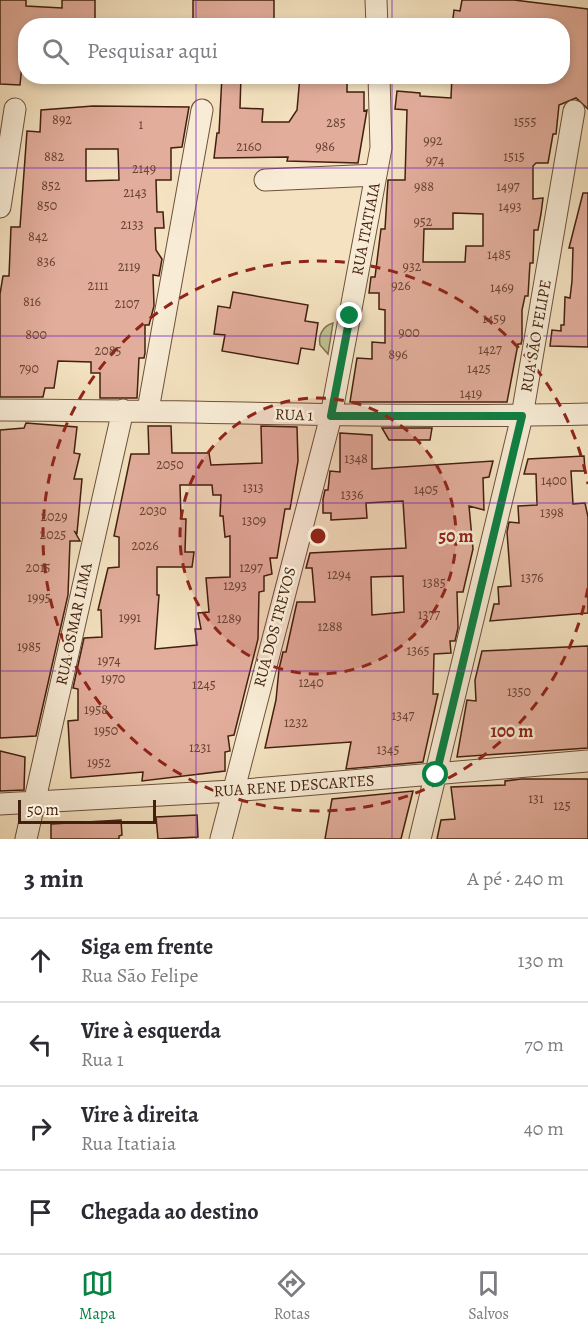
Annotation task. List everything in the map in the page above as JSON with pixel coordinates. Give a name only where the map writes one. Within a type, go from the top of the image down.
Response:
[{"type":"street","points":[[376,0],[377,18]]},
{"type":"street","name":"RUA ITATIAIA","points":[[331,416],[381,148],[379,84]]},
{"type":"street","points":[[0,207],[15,109]]},
{"type":"street","points":[[148,410],[202,110]]},
{"type":"street","name":"RUA SÃO FELIPE","points":[[420,839],[522,416],[574,111]]},
{"type":"street","points":[[265,180],[376,175]]},
{"type":"street","name":"RUA 1","points":[[0,410],[148,410],[331,416],[588,414]]},
{"type":"street","name":"RUA OSMAR LIMA","points":[[26,839],[123,410]]},
{"type":"street","name":"RUA DOS TREVOS","points":[[221,839],[331,416]]},
{"type":"street","name":"RUA RENE DESCARTES","points":[[0,804],[232,791],[588,761]]},
{"type":"green space","points":[[333,323],[328,354],[320,345],[320,338],[322,331]]},
{"type":"building","points":[[0,0],[26,0],[26,6],[62,8],[62,0],[95,0],[95,18],[18,18],[18,84],[20,85],[0,84]]},
{"type":"building","points":[[193,0],[274,0],[274,18],[193,18]]},
{"type":"building","points":[[462,0],[514,0],[588,9],[588,109],[576,98],[559,105],[556,134],[553,134],[548,163],[536,163],[533,166],[533,199],[543,198],[538,230],[534,230],[533,263],[530,263],[528,296],[525,296],[522,310],[522,340],[521,344],[518,344],[507,402],[350,402],[357,358],[372,359],[372,342],[385,343],[385,310],[379,309],[379,293],[369,293],[371,277],[375,277],[381,229],[385,229],[388,180],[405,180],[407,110],[395,109],[397,91],[420,93],[420,96],[451,98],[452,84],[570,84],[570,18],[453,18],[454,10],[460,11]],"holes":[[[453,213],[483,214],[483,246],[466,246],[465,262],[423,262],[424,229],[453,229]]]},
{"type":"building","points":[[222,84],[241,84],[240,108],[263,109],[262,122],[289,122],[297,110],[299,84],[347,84],[347,92],[364,92],[364,111],[367,110],[358,163],[287,161],[288,157],[214,158],[217,133],[219,133]]},
{"type":"building","points":[[93,106],[189,107],[182,147],[171,148],[171,180],[156,180],[157,212],[163,212],[164,228],[155,228],[156,250],[162,259],[159,276],[153,275],[154,306],[149,325],[145,325],[145,353],[144,358],[139,358],[137,398],[100,398],[100,373],[91,373],[91,362],[58,361],[54,388],[45,388],[43,397],[0,397],[0,294],[3,276],[9,276],[11,227],[20,227],[27,131],[40,132],[41,110]],"holes":[[[86,149],[118,149],[119,180],[86,181]]]},
{"type":"building","points":[[583,193],[588,193],[588,347],[550,346],[552,330],[561,331],[561,325],[564,325],[565,297],[570,298],[573,248],[569,248]]},
{"type":"building","points":[[233,292],[308,305],[305,321],[318,323],[314,350],[301,348],[298,364],[222,351],[225,335],[214,334],[218,306],[230,308]]},
{"type":"building","points":[[26,423],[77,427],[74,453],[80,454],[74,479],[82,479],[77,533],[75,532],[80,541],[70,541],[68,595],[36,736],[0,738],[0,430],[24,428]]},
{"type":"building","points":[[148,426],[171,426],[172,453],[209,453],[211,465],[262,463],[261,426],[297,427],[298,461],[290,509],[285,509],[277,558],[270,558],[272,574],[264,576],[264,591],[259,592],[258,639],[234,735],[228,736],[230,751],[225,752],[225,771],[142,781],[143,772],[71,778],[68,721],[78,720],[78,689],[73,688],[84,638],[102,637],[101,610],[98,610],[108,568],[119,567],[119,537],[114,536],[131,454],[149,454]],"holes":[[[180,485],[212,485],[213,495],[221,495],[220,516],[223,516],[225,537],[230,536],[230,577],[206,578],[209,612],[198,613],[201,629],[195,629],[197,645],[155,649],[159,595],[157,595],[157,567],[192,567],[194,552],[185,552],[186,519],[181,519]]]},
{"type":"building","points":[[382,428],[432,428],[430,440],[389,440]]},
{"type":"building","points":[[340,433],[372,435],[372,469],[493,461],[489,477],[483,478],[484,510],[469,506],[473,549],[463,592],[457,592],[458,628],[455,641],[450,641],[451,653],[434,654],[433,694],[438,694],[423,762],[346,769],[351,742],[265,748],[276,700],[279,669],[283,652],[286,652],[297,602],[315,602],[312,568],[306,568],[310,553],[406,548],[403,501],[366,503],[367,518],[331,520],[331,513],[323,513],[323,499],[325,490],[328,490],[330,471],[340,472]],"holes":[[[403,576],[404,612],[372,615],[371,577]]]},
{"type":"building","points":[[584,456],[585,471],[571,471],[573,504],[585,503],[588,517],[588,613],[490,621],[494,604],[499,604],[498,587],[511,586],[507,532],[509,522],[519,523],[518,506],[537,505],[536,474],[524,474],[528,459]]},
{"type":"building","points":[[588,646],[588,748],[457,757],[467,700],[476,701],[475,680],[482,651]]},
{"type":"building","points":[[0,751],[25,757],[24,790],[0,791]]},
{"type":"building","points":[[588,779],[588,839],[437,839],[441,820],[455,819],[451,787],[505,785],[505,781]]},
{"type":"building","points":[[413,791],[401,839],[325,839],[332,799]]},
{"type":"building","points":[[197,815],[198,837],[158,839],[156,817]]},
{"type":"building","points":[[121,820],[122,835],[119,839],[51,839],[51,824]]},
{"type":"route","points":[[350,316],[331,416],[522,416],[436,775]]}]
